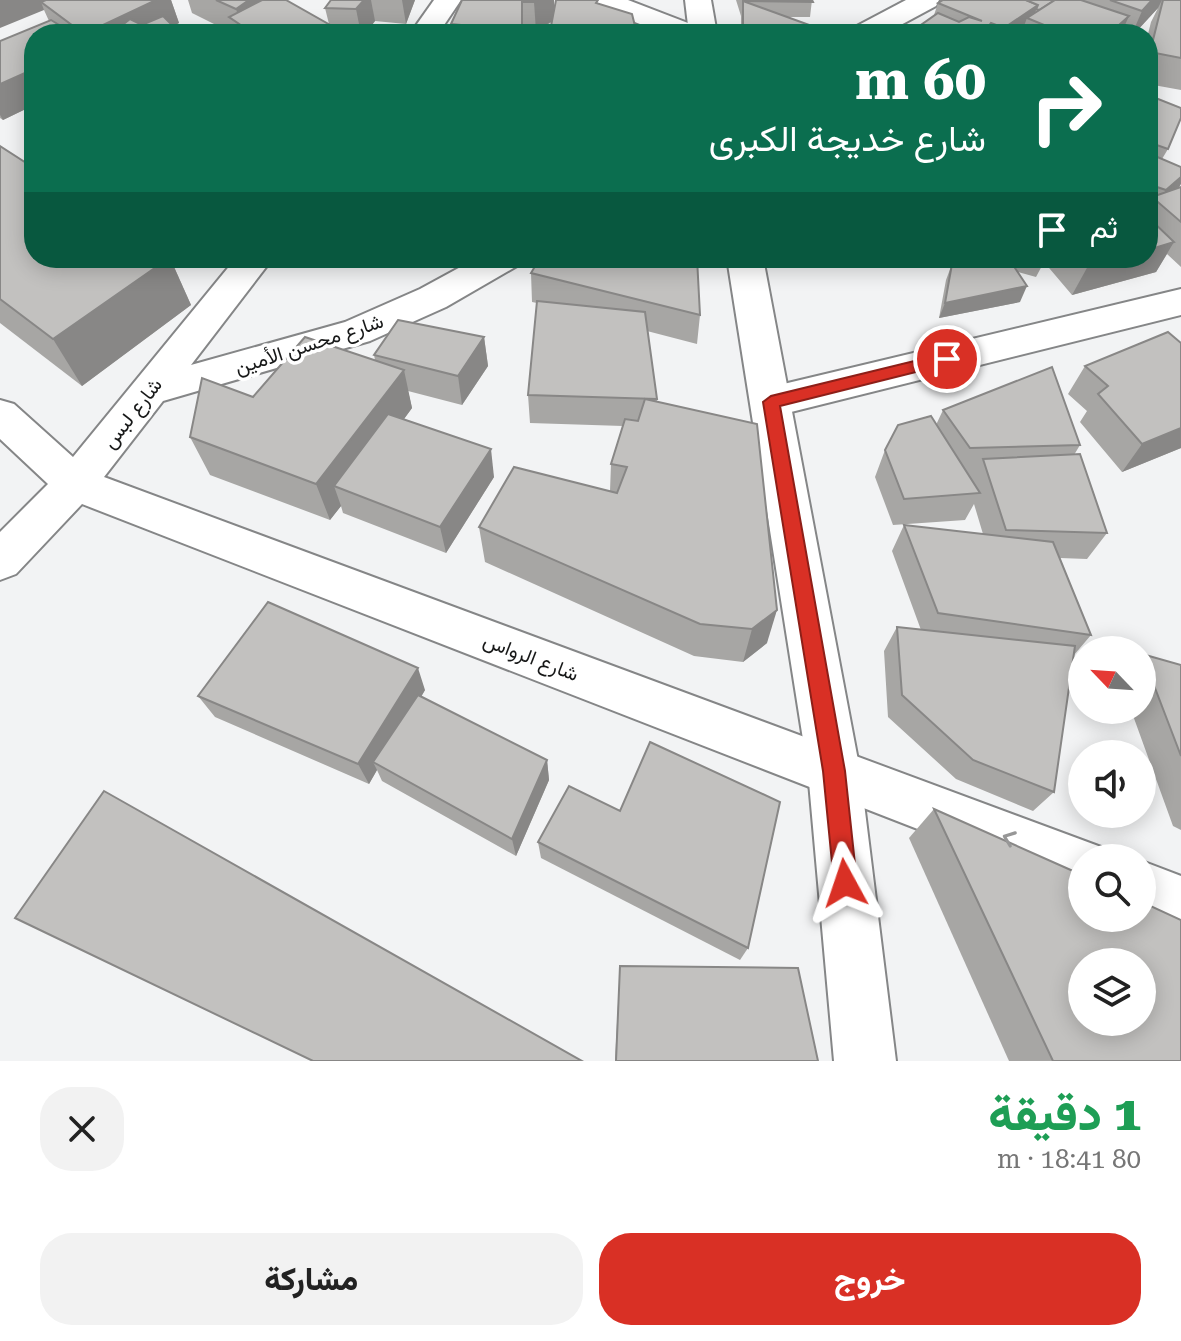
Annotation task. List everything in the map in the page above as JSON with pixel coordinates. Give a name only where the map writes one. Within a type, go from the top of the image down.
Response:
[{"type":"street","points":[[431,24],[448,0]]},
{"type":"street","points":[[603,0],[665,24]]},
{"type":"street","points":[[698,0],[702,24]]},
{"type":"street","points":[[882,24],[926,0]]},
{"type":"street","name":"شارع لبس","points":[[0,561],[75,484],[247,268]]},
{"type":"street","name":"شارع محسن الأمين","points":[[149,391],[357,332],[433,298],[487,268]]},
{"type":"street","points":[[747,268],[834,771],[865,1061]]},
{"type":"street","points":[[771,402],[1181,302]]},
{"type":"street","name":"شارع الرواس","points":[[0,415],[75,484],[1068,861]]},
{"type":"street","points":[[1156,894],[1181,904]]},
{"type":"building","points":[[156,0],[105,24],[71,24],[41,2]]},
{"type":"building","points":[[216,0],[249,0],[236,9]]},
{"type":"building","points":[[262,0],[286,0],[328,24],[239,24],[229,17]]},
{"type":"building","points":[[331,0],[364,0],[356,9],[325,8]]},
{"type":"building","points":[[462,0],[538,0],[522,2],[522,24],[451,24]]},
{"type":"building","points":[[556,0],[598,0],[596,3],[632,14],[634,24],[551,24]]},
{"type":"building","points":[[812,0],[813,2],[743,1]]},
{"type":"building","points":[[943,0],[1026,0],[1038,5],[1010,24],[922,24],[938,13],[959,22],[969,17],[982,21],[938,3]]},
{"type":"building","points":[[1026,0],[1055,0],[1039,10],[1036,9],[1038,5]]},
{"type":"building","points":[[1055,0],[1081,0],[1129,16],[1120,24],[1042,24],[1027,18]]},
{"type":"building","points":[[1110,0],[1152,0],[1142,11]]},
{"type":"building","points":[[1163,0],[1181,0],[1181,58],[1158,54],[1157,24]]},
{"type":"building","points":[[743,1],[806,24],[743,24]]},
{"type":"building","points":[[163,16],[171,24],[144,24]]},
{"type":"building","points":[[130,19],[140,24],[124,24]]},
{"type":"building","points":[[24,31],[24,73],[0,84],[0,41]]},
{"type":"building","points":[[1158,99],[1181,108],[1181,118],[1168,149],[1158,146]]},
{"type":"building","points":[[0,146],[24,162],[24,268],[155,268],[53,339],[0,299]]},
{"type":"building","points":[[1158,157],[1181,167],[1181,177],[1166,190],[1158,187]]},
{"type":"building","points":[[1181,187],[1181,222],[1158,202],[1158,195]]},
{"type":"building","points":[[1158,227],[1174,242],[1158,247]]},
{"type":"building","points":[[534,268],[698,268],[700,315],[531,273]]},
{"type":"building","points":[[951,268],[1015,268],[1027,286],[945,303]]},
{"type":"building","points":[[537,301],[645,312],[657,399],[528,395]]},
{"type":"building","points":[[398,320],[484,337],[458,376],[374,355]]},
{"type":"building","points":[[1168,332],[1181,343],[1181,428],[1142,444],[1098,394],[1108,386],[1085,366]]},
{"type":"building","points":[[305,337],[404,370],[316,484],[190,437],[202,378],[253,397]]},
{"type":"building","points":[[1052,367],[1080,445],[970,448],[943,410]]},
{"type":"building","points":[[645,399],[757,424],[777,610],[752,629],[700,624],[479,527],[514,467],[617,493],[627,467],[611,464],[625,419],[638,421]]},
{"type":"building","points":[[388,414],[491,449],[440,527],[334,486]]},
{"type":"building","points":[[931,416],[980,493],[904,499],[885,450],[898,425]]},
{"type":"building","points":[[1080,454],[1107,533],[1006,530],[983,459]]},
{"type":"building","points":[[904,525],[1053,542],[1091,635],[938,613]]},
{"type":"building","points":[[268,602],[418,668],[358,764],[198,696]]},
{"type":"building","points":[[897,627],[1068,645],[1068,695],[1054,792],[973,760],[902,695]]},
{"type":"building","points":[[1156,658],[1181,665],[1181,756],[1156,691]]},
{"type":"building","points":[[418,695],[547,760],[512,839],[373,762]]},
{"type":"building","points":[[650,742],[780,802],[748,948],[538,842],[569,786],[620,811]]},
{"type":"building","points":[[104,791],[582,1061],[313,1061],[15,918]]},
{"type":"building","points":[[934,809],[1068,869],[1068,932],[1156,932],[1156,908],[1181,920],[1181,1061],[1053,1061]]},
{"type":"building","points":[[620,966],[798,968],[818,1061],[616,1061]]},
{"type":"route","points":[[845,883],[834,771],[771,402],[947,359]]}]
